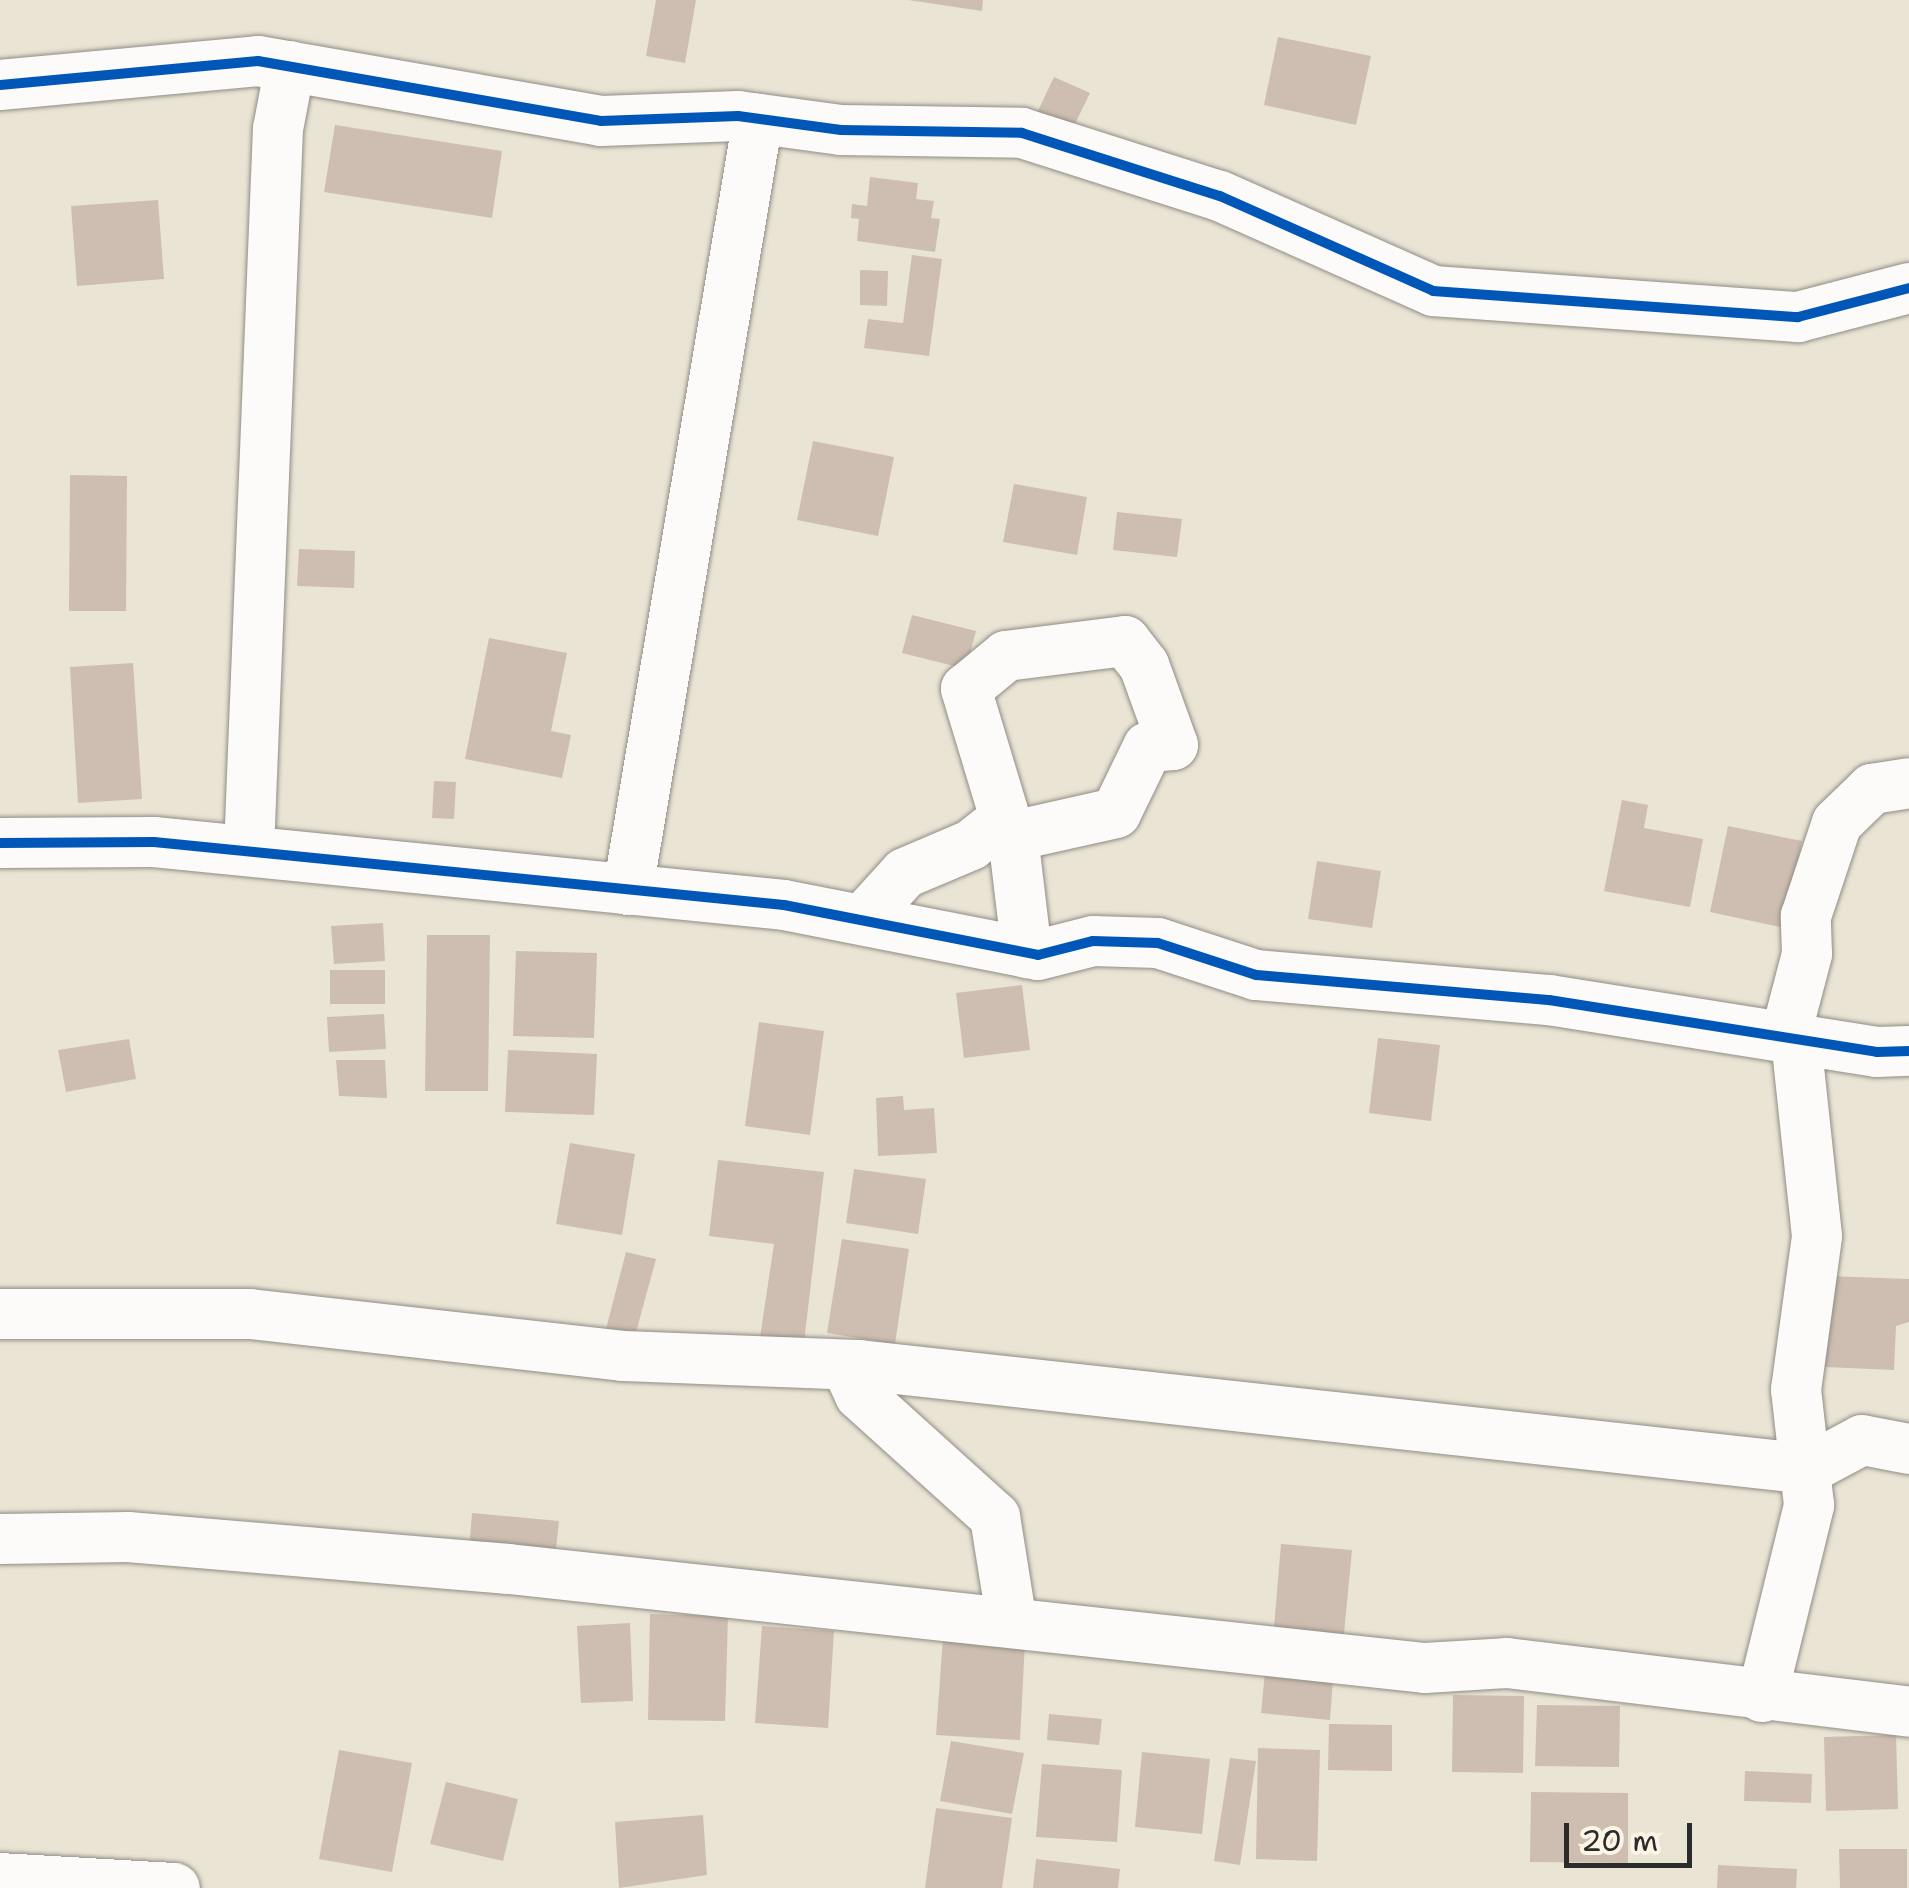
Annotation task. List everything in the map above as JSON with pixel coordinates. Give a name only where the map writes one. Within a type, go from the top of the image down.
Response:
[{"type":"street","points":[[0,85],[37,76],[258,61],[601,121],[758,119],[841,130],[1022,133],[1220,196],[1433,291],[1798,317],[1909,288]]},
{"type":"street","points":[[250,850],[278,129],[290,66]]},
{"type":"street","points":[[628,890],[758,119]]},
{"type":"street","points":[[863,919],[905,873],[970,845],[1004,818],[966,689],[1006,656],[1125,642],[1144,666],[1172,746],[1148,747],[1116,814],[1013,836],[1027,953]]},
{"type":"street","points":[[1762,1697],[1791,1597],[1809,1505],[1808,1469],[1796,1390],[1817,1236],[1790,1038],[1807,954],[1806,916],[1837,824],[1872,789],[1909,783]]},
{"type":"street","points":[[0,843],[85,848],[154,842],[628,890],[863,919],[1027,953],[1092,940],[1158,943],[1256,975],[1549,1000],[1790,1038],[1909,1051]]},
{"type":"street","points":[[0,1314],[250,1314],[623,1356],[846,1364],[1218,1400],[1808,1469],[1862,1440],[1909,1449]]},
{"type":"street","points":[[846,1364],[860,1395],[995,1517],[1012,1623]]},
{"type":"street","points":[[0,1539],[185,1542],[1426,1668],[1507,1662],[1762,1697],[1909,1712]]},
{"type":"street","points":[[0,1878],[174,1888]]},
{"type":"building","points":[[656,0],[696,0],[685,63],[646,56]]},
{"type":"building","points":[[908,0],[983,0],[982,11]]},
{"type":"building","points":[[1278,37],[1371,56],[1356,125],[1264,105]]},
{"type":"building","points":[[1054,77],[1090,93],[1071,132],[1036,115]]},
{"type":"building","points":[[335,125],[502,151],[492,218],[324,192]]},
{"type":"building","points":[[870,177],[918,183],[916,199],[934,201],[931,218],[940,219],[935,252],[857,241],[859,219],[851,218],[852,204],[867,206]]},
{"type":"building","points":[[158,200],[164,279],[77,286],[71,206]]},
{"type":"building","points":[[912,255],[942,259],[929,356],[864,348],[868,319],[903,323]]},
{"type":"building","points":[[860,270],[888,271],[887,306],[860,305]]},
{"type":"building","points":[[813,441],[894,457],[878,536],[797,520]]},
{"type":"building","points":[[70,475],[127,476],[126,611],[69,611]]},
{"type":"building","points":[[1014,484],[1087,497],[1077,555],[1003,542]]},
{"type":"building","points":[[1117,512],[1182,519],[1177,557],[1113,550]]},
{"type":"building","points":[[299,549],[355,551],[354,588],[297,586]]},
{"type":"building","points":[[912,615],[976,631],[966,669],[902,653]]},
{"type":"building","points":[[489,638],[567,653],[551,731],[571,735],[562,778],[465,759]]},
{"type":"building","points":[[133,663],[142,799],[78,803],[70,667]]},
{"type":"building","points":[[434,781],[456,782],[454,819],[432,818]]},
{"type":"building","points":[[1622,800],[1648,805],[1644,828],[1703,839],[1690,907],[1604,891]]},
{"type":"building","points":[[1728,826],[1802,841],[1785,928],[1710,912]]},
{"type":"building","points":[[1317,861],[1381,871],[1372,928],[1308,919]]},
{"type":"building","points":[[383,923],[385,961],[334,964],[331,926]]},
{"type":"building","points":[[427,935],[490,935],[488,1091],[425,1091]]},
{"type":"building","points":[[516,951],[597,953],[594,1038],[513,1036]]},
{"type":"building","points":[[330,970],[385,970],[385,1004],[330,1004]]},
{"type":"building","points":[[1022,985],[1030,1050],[964,1058],[956,993]]},
{"type":"building","points":[[384,1014],[386,1049],[329,1052],[327,1017]]},
{"type":"building","points":[[759,1022],[824,1031],[810,1135],[745,1126]]},
{"type":"building","points":[[1378,1038],[1440,1045],[1431,1121],[1369,1113]]},
{"type":"building","points":[[129,1039],[136,1079],[66,1092],[58,1050]]},
{"type":"building","points":[[508,1050],[597,1054],[594,1115],[505,1112]]},
{"type":"building","points":[[336,1060],[385,1060],[387,1098],[339,1096]]},
{"type":"building","points":[[903,1096],[904,1110],[934,1108],[937,1153],[878,1156],[876,1098]]},
{"type":"building","points":[[570,1143],[635,1154],[622,1235],[556,1224]]},
{"type":"building","points":[[718,1160],[824,1172],[803,1351],[759,1344],[774,1244],[709,1236]]},
{"type":"building","points":[[854,1169],[926,1179],[918,1234],[846,1223]]},
{"type":"building","points":[[842,1239],[909,1249],[895,1344],[827,1333]]},
{"type":"building","points":[[626,1252],[656,1259],[635,1336],[606,1329]]},
{"type":"building","points":[[1828,1276],[1909,1279],[1909,1322],[1896,1326],[1894,1370],[1825,1367]]},
{"type":"building","points":[[472,1513],[559,1521],[555,1559],[469,1551]]},
{"type":"building","points":[[1281,1544],[1352,1550],[1343,1644],[1273,1639]]},
{"type":"building","points":[[650,1614],[728,1616],[725,1721],[648,1720]]},
{"type":"building","points":[[630,1623],[633,1701],[581,1703],[577,1626]]},
{"type":"building","points":[[762,1626],[834,1631],[828,1728],[755,1723]]},
{"type":"building","points":[[943,1637],[1025,1642],[1020,1740],[936,1735]]},
{"type":"building","points":[[1265,1672],[1333,1679],[1330,1720],[1261,1713]]},
{"type":"building","points":[[1453,1695],[1524,1696],[1523,1773],[1452,1772]]},
{"type":"building","points":[[1537,1705],[1620,1706],[1619,1767],[1535,1766]]},
{"type":"building","points":[[1049,1714],[1102,1719],[1099,1745],[1047,1740]]},
{"type":"building","points":[[1329,1724],[1392,1725],[1392,1771],[1328,1770]]},
{"type":"building","points":[[1896,1735],[1898,1809],[1826,1811],[1824,1737]]},
{"type":"building","points":[[951,1741],[1024,1753],[1012,1814],[940,1801]]},
{"type":"building","points":[[1258,1748],[1320,1750],[1317,1861],[1256,1859]]},
{"type":"building","points":[[339,1750],[412,1763],[392,1872],[319,1859]]},
{"type":"building","points":[[1142,1752],[1210,1759],[1202,1834],[1135,1827]]},
{"type":"building","points":[[1230,1758],[1256,1761],[1240,1865],[1214,1861]]},
{"type":"building","points":[[1042,1764],[1122,1770],[1117,1842],[1036,1837]]},
{"type":"building","points":[[1745,1771],[1812,1774],[1811,1803],[1744,1801]]},
{"type":"building","points":[[446,1782],[518,1799],[503,1861],[430,1844]]},
{"type":"building","points":[[1531,1792],[1628,1793],[1628,1863],[1530,1862]]},
{"type":"building","points":[[936,1808],[1012,1818],[1002,1888],[925,1888]]},
{"type":"building","points":[[703,1815],[707,1875],[619,1888],[615,1822]]},
{"type":"building","points":[[1839,1849],[1907,1849],[1907,1888],[1840,1888]]},
{"type":"building","points":[[1036,1859],[1120,1869],[1118,1888],[1033,1888]]},
{"type":"building","points":[[1718,1865],[1797,1869],[1796,1888],[1717,1888]]},
{"type":"cycle path","points":[[0,85],[258,61],[601,121],[738,116],[841,130],[1022,133],[1220,196],[1433,291],[1798,317],[1909,288]]},
{"type":"cycle path","points":[[0,843],[154,842],[784,905],[1038,955],[1093,941],[1158,943],[1256,975],[1549,1000],[1877,1052],[1909,1051]]}]
